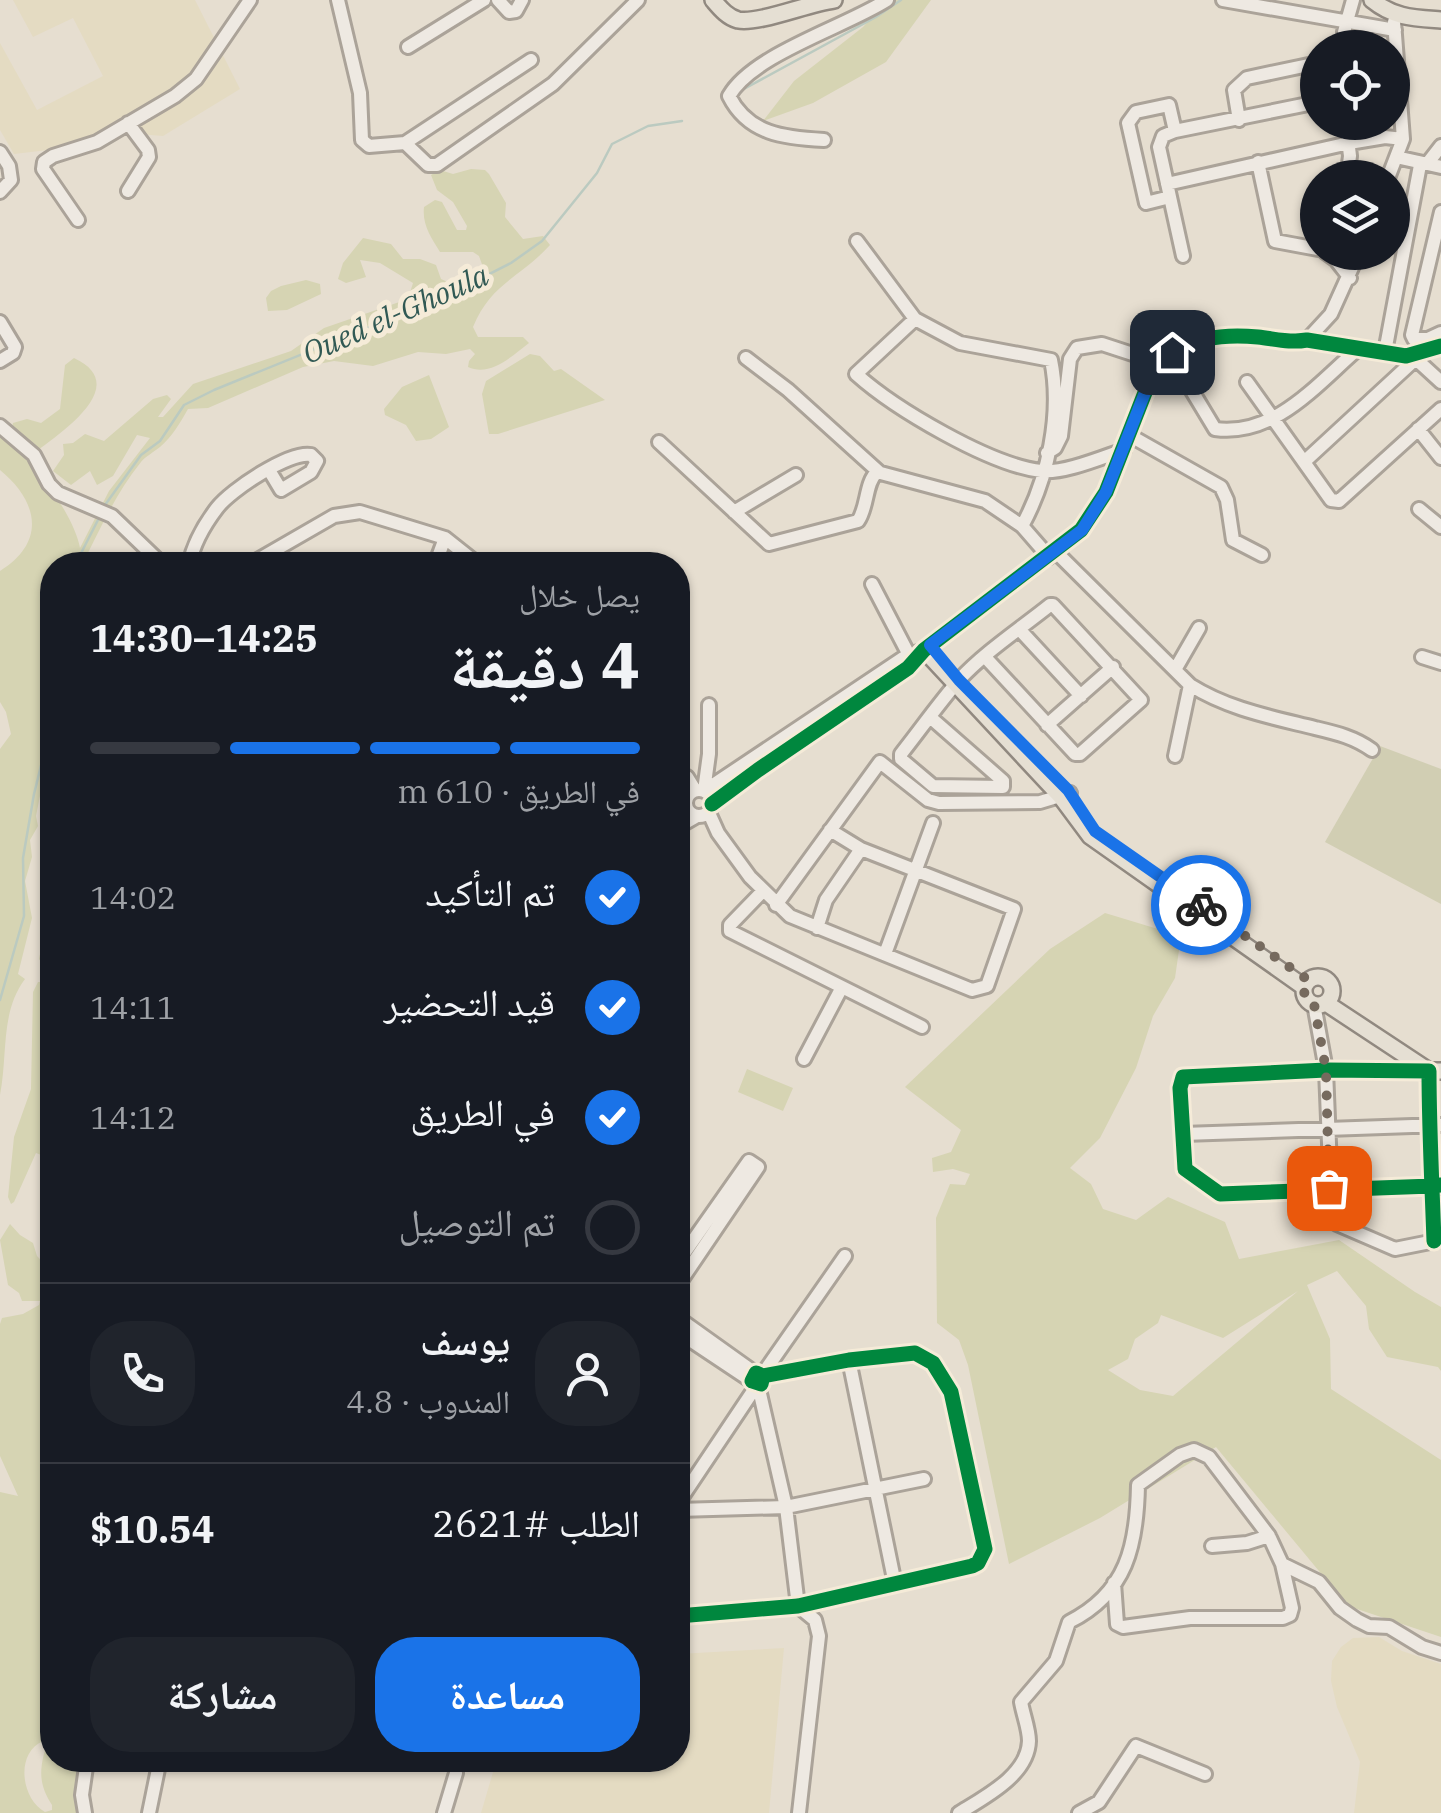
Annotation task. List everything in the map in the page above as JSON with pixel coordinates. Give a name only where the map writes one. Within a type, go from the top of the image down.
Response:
[{"type":"main road","points":[[713,0],[727,15],[753,21],[794,7],[834,0]]},
{"type":"main road","points":[[1372,0],[1394,22],[1441,20]]},
{"type":"main road","points":[[921,650],[1065,795],[1095,831],[1306,984]]},
{"type":"main road","points":[[1324,1001],[1331,984],[1314,976],[1306,984],[1304,994],[1324,1001],[1437,1069]]},
{"type":"street","points":[[78,220],[43,169],[44,162],[97,142],[175,96],[196,79],[250,0]]},
{"type":"street","points":[[338,0],[360,93],[362,140],[369,146],[405,142],[530,60]]},
{"type":"street","points":[[408,47],[484,0]]},
{"type":"street","points":[[498,0],[509,12],[516,10],[522,0]]},
{"type":"street","points":[[405,142],[428,165],[437,165],[553,84],[638,0]]},
{"type":"street","points":[[704,0],[727,15]]},
{"type":"street","points":[[824,140],[757,129],[738,114],[729,96],[738,80],[888,0]]},
{"type":"street","points":[[1224,0],[1347,21],[1394,22],[1395,30]]},
{"type":"street","points":[[1345,30],[1353,0]]},
{"type":"street","points":[[1239,120],[1234,90],[1247,78],[1300,67]]},
{"type":"street","points":[[1174,131],[1169,105],[1136,112],[1128,123],[1146,203],[1168,191],[1258,162],[1370,140]]},
{"type":"street","points":[[1183,256],[1159,143],[1162,136],[1300,106]]},
{"type":"street","points":[[128,124],[148,150],[149,158],[128,191]]},
{"type":"street","points":[[1348,140],[1350,160]]},
{"type":"street","points":[[1395,160],[1403,140]]},
{"type":"street","points":[[1385,352],[1430,166],[1441,146]]},
{"type":"street","points":[[0,152],[9,166],[11,180],[0,192]]},
{"type":"street","points":[[1396,157],[1430,166]]},
{"type":"street","points":[[1258,162],[1275,240],[1300,245]]},
{"type":"street","points":[[1441,212],[1412,335],[1414,339],[1428,339],[1441,334]]},
{"type":"street","points":[[857,241],[915,320],[960,342],[1051,360],[1054,392],[1044,472],[1022,526]]},
{"type":"street","points":[[1344,270],[1350,278]]},
{"type":"street","points":[[1308,340],[1331,314],[1353,270]]},
{"type":"street","points":[[915,320],[857,372],[916,416],[998,460],[1044,472],[1124,450]]},
{"type":"street","points":[[0,322],[15,347],[0,360]]},
{"type":"street","points":[[691,796],[921,650],[1082,530],[1124,450],[1157,362],[1172,352],[1214,336],[1308,340],[1420,357],[1441,382]]},
{"type":"street","points":[[1047,453],[1060,440],[1070,359],[1077,348],[1091,344],[1114,346],[1157,362]]},
{"type":"street","points":[[1304,462],[1420,357],[1441,346]]},
{"type":"street","points":[[1172,352],[1176,366],[1216,430],[1236,432],[1274,420],[1359,348]]},
{"type":"street","points":[[746,358],[788,390],[880,473],[984,500],[1022,526],[1190,685],[1225,704],[1347,735],[1372,750]]},
{"type":"street","points":[[1247,382],[1332,500],[1339,500],[1441,409]]},
{"type":"street","points":[[0,426],[34,455],[58,494],[112,516],[149,552]]},
{"type":"street","points":[[1418,429],[1441,458]]},
{"type":"street","points":[[1129,436],[1217,484],[1226,495],[1233,540],[1262,555]]},
{"type":"street","points":[[658,442],[773,545],[854,524],[862,516],[872,476],[880,473]]},
{"type":"street","points":[[192,552],[216,509],[269,470]]},
{"type":"street","points":[[734,512],[796,475]]},
{"type":"street","points":[[1419,508],[1441,527]]},
{"type":"street","points":[[271,552],[307,530],[349,512],[387,518],[445,538],[463,552]]},
{"type":"street","points":[[440,552],[445,538]]},
{"type":"street","points":[[872,584],[921,650]]},
{"type":"street","points":[[930,717],[1003,781],[1003,787],[933,786],[901,759],[901,754],[930,717],[957,683],[986,658],[1020,630],[1053,605],[1141,700],[1080,754],[1074,754],[986,658]]},
{"type":"street","points":[[1176,668],[1199,628]]},
{"type":"street","points":[[1020,630],[1080,696]]},
{"type":"street","points":[[690,820],[908,668],[921,650]]},
{"type":"street","points":[[1422,657],[1441,664]]},
{"type":"street","points":[[1047,726],[1114,667]]},
{"type":"street","points":[[1175,756],[1190,685]]},
{"type":"street","points":[[691,796],[709,754],[708,705]]},
{"type":"street","points":[[776,905],[880,762],[928,800],[938,803],[1040,802],[1065,795]]},
{"type":"street","points":[[691,796],[710,796],[706,811],[718,834],[776,905],[817,928],[972,990],[987,986],[1014,909],[861,849],[830,830]]},
{"type":"street","points":[[690,810],[706,811]]},
{"type":"street","points":[[886,954],[933,823]]},
{"type":"street","points":[[817,928],[826,900],[861,849]]},
{"type":"street","points":[[762,892],[730,925],[730,931],[922,1027]]},
{"type":"street","points":[[804,1059],[842,987]]},
{"type":"street","points":[[1324,1001],[1326,1070],[1330,1131],[1329,1188],[1332,1217],[1337,1224],[1395,1249],[1438,1241],[1437,1069],[1326,1070],[1183,1077],[1185,1169],[1220,1194],[1329,1188],[1437,1186]]},
{"type":"street","points":[[1183,1134],[1435,1125]]},
{"type":"street","points":[[690,1245],[749,1161],[758,1167],[690,1267]]},
{"type":"street","points":[[690,1488],[758,1379],[846,1256]]},
{"type":"street","points":[[690,1327],[758,1379],[786,1507],[798,1606],[816,1620],[818,1636],[798,1813]]},
{"type":"street","points":[[690,1339],[758,1379],[849,1360],[915,1353],[935,1366],[951,1392],[985,1549],[972,1566],[798,1606],[690,1615]]},
{"type":"street","points":[[849,1360],[895,1584]]},
{"type":"street","points":[[959,1813],[996,1789],[1018,1767],[1030,1744],[1021,1702],[1024,1695],[1056,1661],[1069,1622],[1096,1608],[1131,1554],[1137,1530],[1138,1485],[1180,1455],[1194,1450],[1209,1457],[1269,1536],[1282,1564],[1292,1608],[1290,1615],[1283,1618],[1190,1618],[1124,1628],[1115,1616],[1114,1583]]},
{"type":"street","points":[[690,1507],[786,1507],[924,1479]]},
{"type":"street","points":[[1212,1546],[1247,1543],[1269,1536]]},
{"type":"street","points":[[1282,1564],[1318,1582],[1340,1608],[1357,1620],[1369,1626],[1389,1627],[1422,1647],[1441,1652]]},
{"type":"street","points":[[1079,1813],[1099,1802],[1136,1746],[1206,1774]]},
{"type":"street","points":[[86,1772],[82,1795],[86,1813]]},
{"type":"street","points":[[149,1813],[157,1772]]},
{"type":"street","points":[[444,1813],[456,1773]]},
{"type":"shaded area","points":[[13,0],[195,0],[240,89],[163,136],[126,133],[82,146],[14,154],[0,130],[0,43],[37,110],[103,76],[73,18],[33,37]]},
{"type":"shaded area","points":[[888,0],[931,0],[886,62],[813,103],[763,121],[794,81],[863,27]]},
{"type":"shaded area","points":[[440,170],[453,174],[485,170],[506,203],[505,217],[523,239],[543,236],[550,245],[497,290],[473,327],[478,337],[523,337],[529,343],[500,364],[484,369],[468,367],[475,354],[470,349],[446,354],[418,352],[373,366],[334,361],[303,367],[208,408],[188,409],[168,439],[132,474],[89,552],[40,552],[40,796],[38,826],[30,840],[32,857],[25,881],[32,918],[18,974],[25,979],[8,1020],[0,1095],[0,749],[11,734],[0,702],[0,571],[25,547],[32,521],[23,495],[0,470],[0,437],[49,486],[69,519],[80,548],[109,491],[150,438],[137,435],[113,476],[97,485],[90,471],[71,485],[53,471],[64,455],[63,444],[73,443],[85,434],[104,441],[153,399],[167,395],[171,399],[158,417],[163,417],[193,384],[291,351],[324,328],[408,299],[413,283],[380,263],[360,260],[366,277],[346,283],[338,279],[343,263],[363,238],[391,244],[403,259],[420,259],[436,265],[441,279],[450,283],[474,275],[483,267],[473,252],[440,252],[424,220],[424,207],[435,200],[442,202],[457,230],[466,230],[453,202],[437,190],[431,175]]},
{"type":"shaded area","points":[[306,280],[320,284],[321,294],[287,310],[268,311],[266,298],[271,291]]},
{"type":"shaded area","points":[[530,354],[540,356],[554,371],[561,369],[605,400],[489,434],[482,394],[486,381]]},
{"type":"shaded area","points":[[74,358],[90,369],[96,381],[95,394],[75,420],[37,451],[12,428],[13,423],[27,419],[41,423],[60,409],[65,365]]},
{"type":"shaded area","points":[[429,375],[449,427],[431,439],[416,441],[406,425],[385,415],[384,409],[402,387]]},
{"type":"shaded area","points":[[1380,746],[1441,769],[1441,904],[1325,842]]},
{"type":"shaded area","points":[[1105,913],[1181,936],[1175,978],[1153,1016],[1136,1068],[1100,1138],[1070,1168],[1091,1184],[1103,1209],[1136,1220],[1168,1197],[1225,1222],[1239,1259],[1339,1240],[1441,1307],[1441,1371],[1438,1367],[1387,1357],[1369,1329],[1366,1306],[1337,1271],[1307,1285],[1330,1339],[1331,1389],[1441,1460],[1441,1637],[1348,1606],[1216,1447],[1100,1518],[1009,1564],[968,1365],[959,1340],[937,1323],[936,1218],[950,1184],[965,1185],[970,1174],[953,1169],[933,1172],[932,1158],[951,1152],[961,1130],[905,1087],[1050,949]],"holes":[[[1298,1291],[1173,1396],[1140,1390],[1108,1370],[1128,1359],[1135,1339],[1158,1323],[1161,1315],[1223,1338]]]},
{"type":"shaded area","points":[[40,982],[40,1154],[36,1153],[11,1204],[8,1197],[14,1137],[31,1089],[33,992]]},
{"type":"shaded area","points":[[747,1069],[793,1088],[783,1111],[738,1092]]},
{"type":"shaded area","points":[[10,1224],[33,1243],[40,1259],[40,1301],[22,1301],[19,1293],[8,1285],[0,1240]]},
{"type":"shaded area","points":[[40,1301],[40,1743],[28,1755],[24,1776],[31,1797],[45,1812],[52,1810],[52,1805],[41,1772],[83,1772],[83,1813],[0,1813],[0,1492],[18,1496],[0,1456],[0,1324],[2,1318],[23,1314]]},
{"type":"shaded area","points":[[1379,1637],[1402,1651],[1441,1664],[1441,1813],[1354,1813],[1360,1762],[1337,1707],[1331,1681],[1332,1661],[1353,1638]]},
{"type":"shaded area","points":[[784,1648],[769,1813],[481,1813],[493,1772],[690,1772],[690,1653]]},
{"type":"waterway","name":"Oued el-Ghoula","points":[[742,90],[901,0]]},
{"type":"waterway","name":"Oued el-Ghoula","points":[[105,505],[141,455],[160,441],[184,405],[448,295],[511,263],[542,241],[597,173],[612,144],[648,126],[682,121]]},
{"type":"waterway","name":"Oued el-Ghoula","points":[[82,552],[99,518]]},
{"type":"waterway","name":"Oued el-Ghoula","points":[[0,1000],[24,916],[23,858],[40,770]]},
{"type":"cycle path","points":[[712,804],[908,668],[924,650],[1081,530],[1106,492],[1157,362],[1169,354],[1205,339],[1230,336],[1307,340],[1406,356],[1441,346]]},
{"type":"cycle path","points":[[1434,1241],[1432,1198],[1432,1177],[1430,1134],[1429,1071],[1326,1070],[1183,1077],[1180,1088],[1185,1169],[1220,1194],[1432,1186],[1441,1185]]},
{"type":"cycle path","points":[[690,1615],[798,1606],[972,1566],[985,1549],[951,1392],[933,1363],[915,1353],[763,1376]]},
{"type":"cycle path","points":[[756,1373],[763,1376],[761,1384],[752,1381],[756,1373]]},
{"type":"way so far","points":[[1201,905],[1308,980],[1304,994],[1314,1004],[1326,1070],[1329,1188]]},
{"type":"route","points":[[1172,352],[1157,362],[1106,492],[1082,530],[930,645],[959,680],[1068,790],[1095,831],[1201,905]]}]
